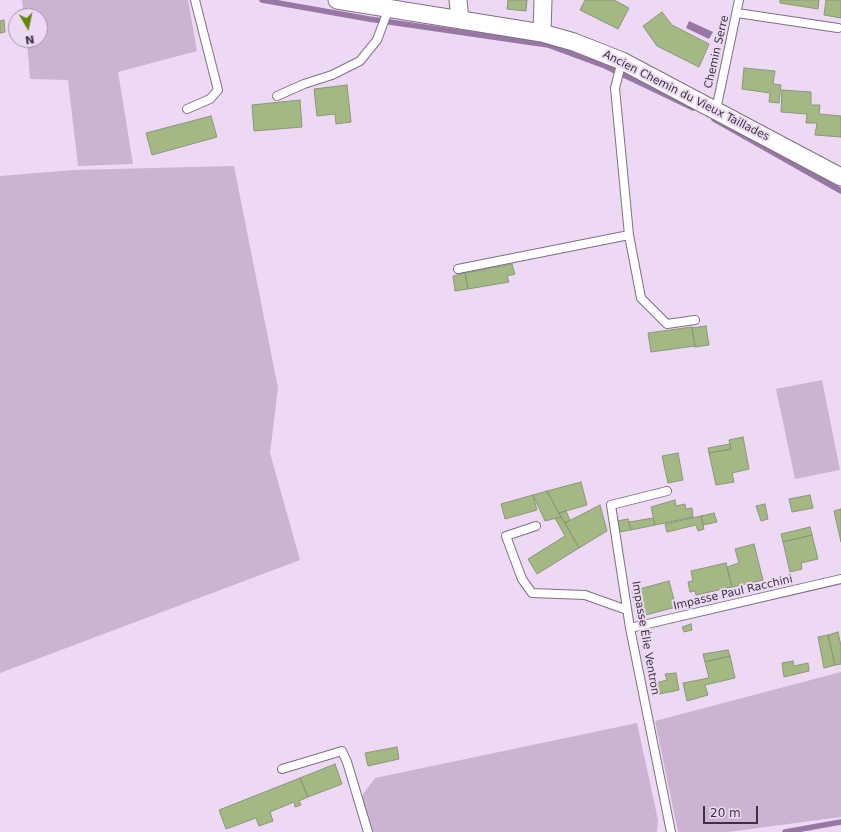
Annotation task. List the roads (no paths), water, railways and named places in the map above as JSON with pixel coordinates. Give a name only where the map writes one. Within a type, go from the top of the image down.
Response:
[{"type":"street","name":"Ancien Chemin du Vieux Taillades","points":[[337,0],[363,2],[389,8],[542,33],[574,42],[622,61],[841,177]]},
{"type":"street","points":[[458,0],[460,20]]},
{"type":"street","points":[[542,33],[543,0]]},
{"type":"lane","points":[[187,109],[210,99],[218,90],[195,0]]},
{"type":"lane","name":"Chemin Serre","points":[[716,110],[739,0]]},
{"type":"lane","points":[[277,96],[304,84],[332,75],[360,61],[377,40],[389,8]]},
{"type":"lane","points":[[737,13],[838,28]]},
{"type":"lane","points":[[622,61],[615,88],[630,236],[641,298],[667,324],[695,320]]},
{"type":"lane","points":[[458,269],[630,236]]},
{"type":"lane","name":"Impasse Élie Ventron","points":[[667,491],[611,505],[630,628],[671,832]]},
{"type":"lane","points":[[536,526],[506,536],[522,578],[532,593],[585,595],[627,610]]},
{"type":"lane","name":"Impasse Paul Racchini","points":[[630,628],[841,579]]},
{"type":"lane","points":[[282,769],[342,751],[347,762],[368,832]]},
{"type":"waterway","points":[[262,0],[369,19],[548,45],[605,66],[693,108]]},
{"type":"waterway","points":[[714,119],[841,191]]},
{"type":"waterway","points":[[785,832],[841,822]]}]
